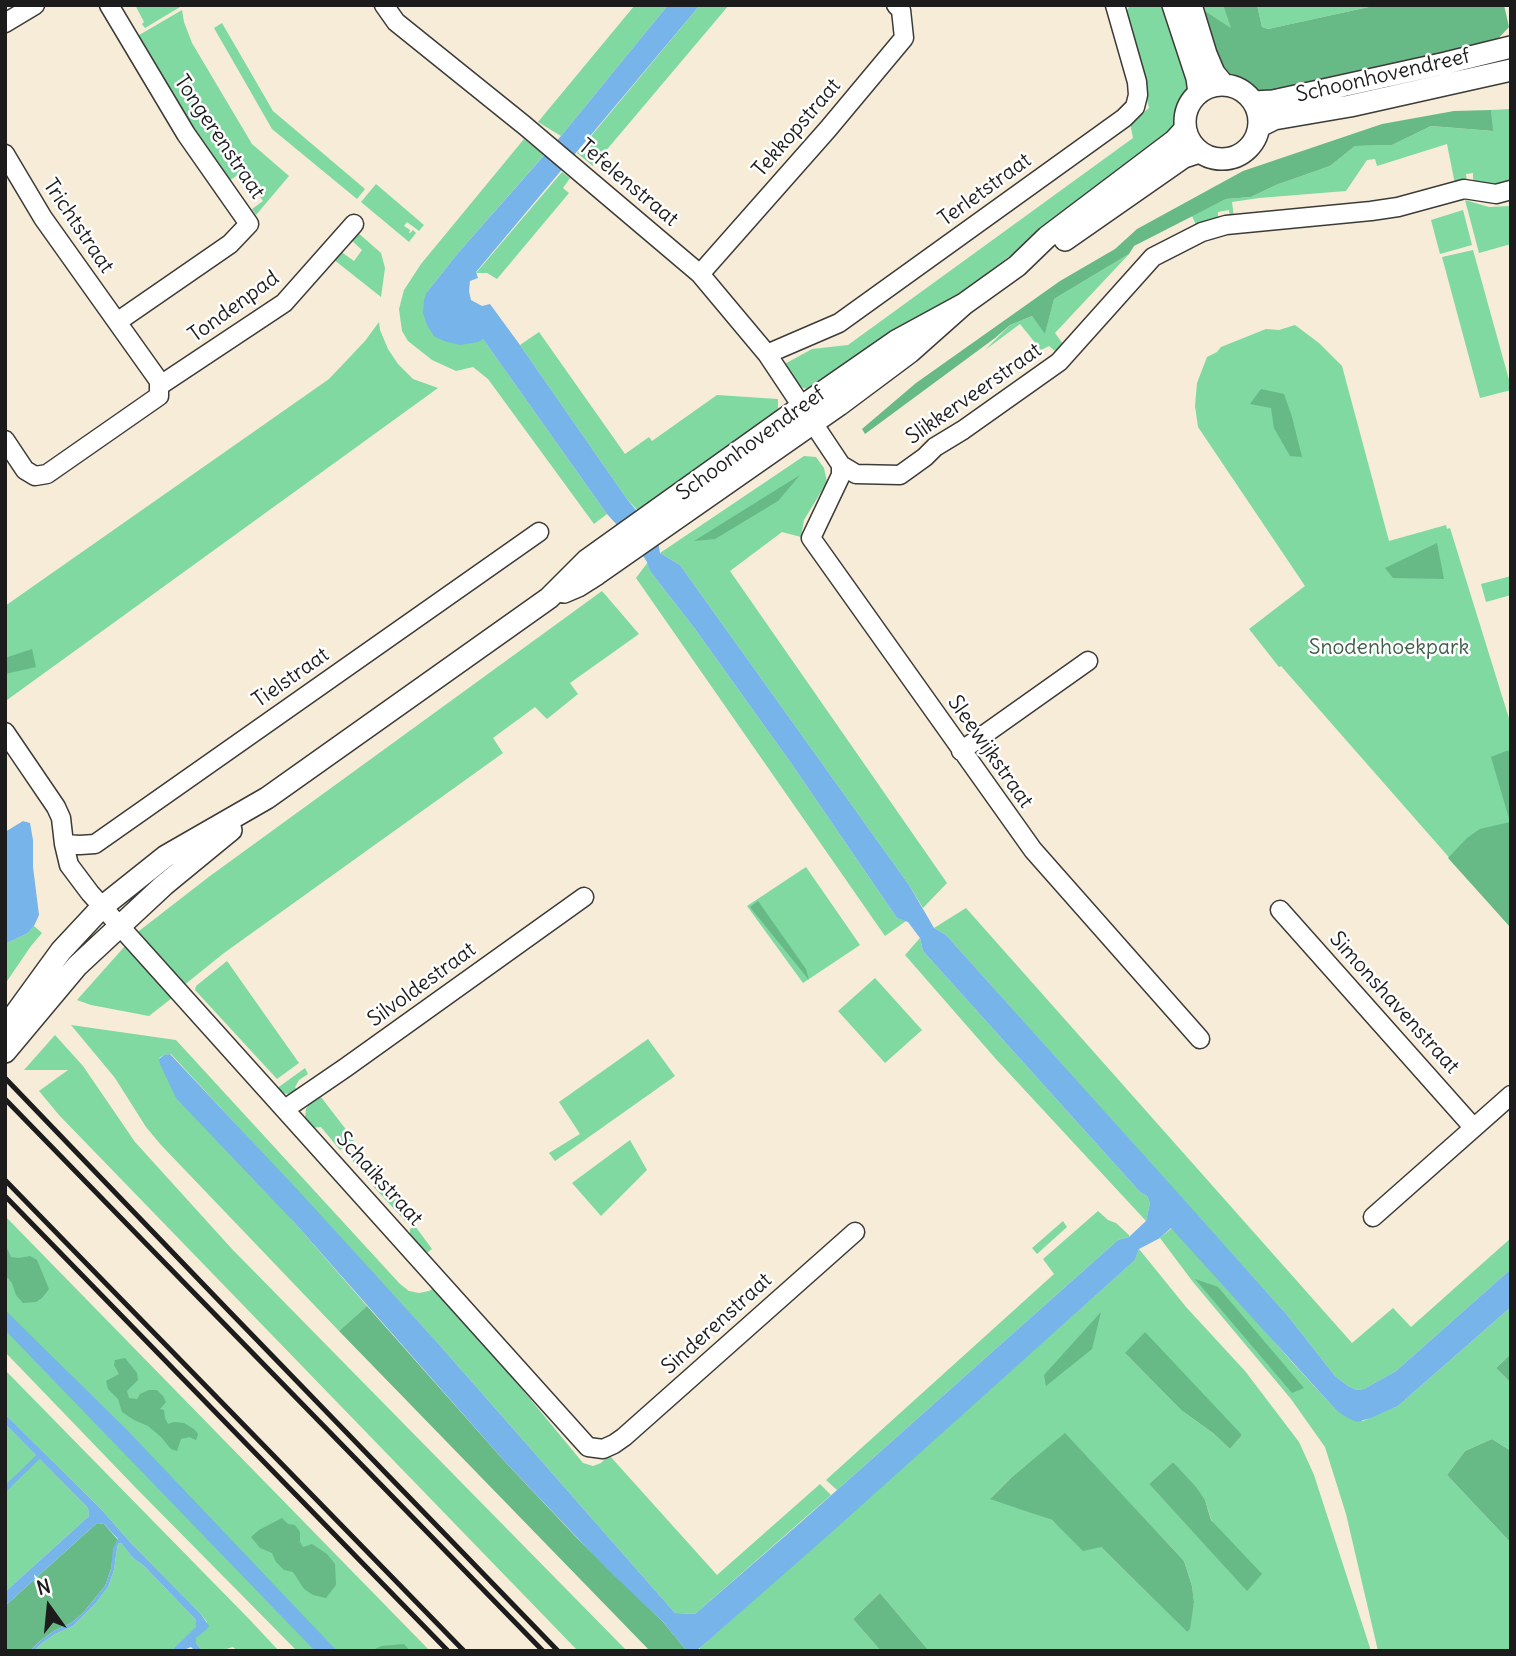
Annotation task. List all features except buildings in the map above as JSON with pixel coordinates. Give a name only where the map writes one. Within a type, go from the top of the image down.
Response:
[{"type":"street","points":[[5,23],[35,5]]},
{"type":"street","name":"Tongerenstraat","points":[[109,5],[186,134],[249,224],[230,244],[117,323]]},
{"type":"street","name":"Tefelenstraat","points":[[384,5],[396,22],[700,274],[767,354],[807,415]]},
{"type":"street","name":"Tekkopstraat","points":[[700,274],[904,38],[901,10],[896,5]]},
{"type":"street","name":"Terletstraat","points":[[767,354],[839,323],[1124,118],[1135,107],[1137,82],[1115,5]]},
{"type":"street","points":[[1173,5],[1197,78],[1199,93]]},
{"type":"street","points":[[1191,5],[1206,54],[1214,73],[1223,85]]},
{"type":"street","name":"Schoonhovendreef","points":[[1254,102],[1273,101],[1446,64],[1511,47]]},
{"type":"street","name":"Schoonhovendreef","points":[[1260,126],[1274,119],[1350,106],[1511,70]]},
{"type":"street","points":[[1223,85],[1235,86],[1246,93],[1259,113],[1260,126],[1256,139],[1248,150],[1237,157],[1224,160],[1210,158],[1199,152],[1190,142],[1185,129],[1189,103],[1211,86],[1223,85]]},
{"type":"street","name":"Schoonhovendreef","points":[[5,1028],[61,951],[102,907],[166,856],[267,798],[550,598],[578,586],[621,546],[807,415],[839,405],[910,352],[964,304],[1017,266],[1047,237],[1174,141],[1185,129]]},
{"type":"street","name":"Schoonhovendreef","points":[[1017,266],[1052,248],[1184,157],[1199,152]]},
{"type":"street","name":"Trichtstraat","points":[[5,154],[43,218],[117,323]]},
{"type":"street","name":"Slikkerveerstraat","points":[[841,465],[856,474],[900,475],[935,447],[1059,362],[1153,257],[1202,232],[1226,225],[1398,207],[1464,189],[1496,194],[1511,190]]},
{"type":"street","name":"Tondenpad","points":[[5,440],[25,470],[35,476],[47,474],[159,396],[159,386],[284,303],[355,224]]},
{"type":"street","points":[[117,323],[159,381],[159,386]]},
{"type":"street","points":[[807,415],[841,465]]},
{"type":"street","name":"Sleewijkstraat","points":[[841,465],[841,475],[811,538],[1032,850],[1200,1039]]},
{"type":"street","name":"Tielstraat","points":[[64,844],[95,844],[540,532]]},
{"type":"street","points":[[961,751],[1087,661]]},
{"type":"street","name":"Schaikstraat","points":[[5,732],[56,807],[61,818],[69,865],[102,907],[583,1444],[598,1450],[608,1447]]},
{"type":"street","name":"Schoonhovendreef","points":[[5,1052],[77,966],[164,886],[267,798]]},
{"type":"street","name":"Silvoldestraat","points":[[285,1109],[584,897]]},
{"type":"street","name":"Simonshavenstraat","points":[[1280,910],[1473,1127]]},
{"type":"street","points":[[1373,1217],[1511,1095]]},
{"type":"street","name":"Sinderenstraat","points":[[608,1447],[624,1437],[855,1232]]},
{"type":"green space","points":[[135,5],[180,5],[180,7],[145,28]]},
{"type":"green space","points":[[635,5],[668,5],[561,136],[538,122]]},
{"type":"green space","points":[[700,5],[729,5],[593,166],[577,153]]},
{"type":"green space","points":[[1130,5],[1167,5],[1194,84],[1169,135],[982,277],[818,392],[793,385],[781,366],[812,349],[848,345],[1133,138],[1130,123],[1149,108],[1126,12]]},
{"type":"green space","points":[[1223,5],[1232,29],[1199,7]]},
{"type":"green space","points":[[1223,5],[1257,5],[1262,27],[1268,29],[1378,5],[1504,5],[1509,27],[1495,42],[1328,85],[1260,92],[1225,72],[1213,52],[1199,7],[1231,28]]},
{"type":"green space","points":[[1257,5],[1378,5],[1268,29],[1262,27]]},
{"type":"green space","points":[[182,10],[192,43],[252,144],[289,176],[256,215],[252,209],[263,201],[242,172],[225,181],[134,38]]},
{"type":"green space","points":[[222,23],[273,111],[365,189],[357,199],[272,129],[214,28]]},
{"type":"green space","points":[[1511,109],[1511,180],[1501,186],[1473,182],[1473,173],[1466,174],[1467,183],[1455,184],[1447,144],[1377,166],[1375,159],[1367,160],[1346,191],[1232,202],[1234,218],[1230,219],[1229,210],[1218,212],[1218,219],[1197,227],[1192,216],[1226,199],[1251,197],[1330,166],[1355,146],[1392,145],[1431,126],[1492,131],[1491,110]]},
{"type":"green space","points":[[1491,110],[1493,131],[1431,126],[1392,145],[1355,146],[1330,166],[1251,197],[1226,199],[1134,246],[1129,254],[1054,299],[1045,334],[1032,316],[1010,325],[865,434],[862,429],[916,383],[1060,281],[1115,249],[1137,229],[1243,171],[1382,124],[1454,111]]},
{"type":"green space","points":[[524,139],[544,155],[427,292],[483,339],[607,514],[594,524],[488,379],[473,367],[456,371],[432,360],[408,341],[402,331],[399,309],[404,290],[421,264]]},
{"type":"green space","points":[[562,172],[570,178],[563,188],[569,193],[497,279],[487,273],[476,273]]},
{"type":"green space","points":[[376,184],[424,225],[419,231],[407,222],[404,226],[410,230],[409,233],[413,230],[416,233],[409,242],[361,202]]},
{"type":"green space","points":[[1465,200],[1489,207],[1510,206],[1511,244],[1479,253]]},
{"type":"green space","points":[[1463,210],[1472,245],[1440,254],[1431,220]]},
{"type":"green space","points":[[356,231],[381,253],[385,268],[381,297],[333,259],[340,251],[354,261],[362,250],[349,238]]},
{"type":"green space","points":[[1473,250],[1511,387],[1511,390],[1480,398],[1442,257]]},
{"type":"green space","points":[[1129,254],[1055,333],[1063,344],[1055,351],[1049,346],[1041,350],[1020,324],[985,350],[1010,325],[1032,316],[1045,333],[1054,299]]},
{"type":"green space","points":[[379,322],[388,349],[398,364],[413,379],[438,388],[7,700],[5,606],[329,379]]},
{"type":"green space","name":"Snodenhoekpark","points":[[1295,325],[1319,343],[1342,366],[1389,541],[1446,525],[1447,529],[1450,528],[1511,725],[1511,928],[1281,666],[1279,667],[1249,629],[1305,586],[1198,427],[1195,406],[1197,383],[1207,357],[1221,347],[1266,329],[1279,330]]},
{"type":"green space","points":[[539,332],[625,454],[649,437],[652,441],[717,395],[778,399],[778,417],[643,516],[627,499],[520,345]]},
{"type":"green space","points":[[1261,389],[1284,394],[1302,457],[1290,456],[1274,428],[1271,408],[1250,404]]},
{"type":"green space","points":[[804,456],[816,457],[824,468],[827,482],[804,520],[801,537],[782,532],[730,571],[947,883],[923,908],[680,565],[660,553]]},
{"type":"green space","points":[[800,475],[778,501],[715,539],[694,541]]},
{"type":"green space","points":[[1437,543],[1444,579],[1393,578],[1385,568]]},
{"type":"green space","points":[[648,562],[650,571],[791,763],[897,918],[906,921],[885,936],[636,578]]},
{"type":"green space","points":[[1511,576],[1511,595],[1486,602],[1481,584]]},
{"type":"green space","points":[[602,591],[639,634],[570,683],[578,694],[547,719],[535,707],[493,738],[503,753],[224,953],[183,986],[138,937],[139,931],[210,876]]},
{"type":"green space","points":[[32,649],[36,667],[5,674],[5,658]]},
{"type":"green space","points":[[1511,750],[1511,928],[1448,858],[1480,829],[1510,822],[1491,757]]},
{"type":"green space","points":[[806,867],[860,945],[803,983],[747,906]]},
{"type":"green space","points":[[758,901],[806,969],[809,980],[750,907]]},
{"type":"green space","points":[[966,908],[1352,1343],[1393,1308],[1411,1327],[1511,1238],[1511,1269],[1396,1371],[1364,1389],[1357,1390],[1348,1386],[1335,1376],[1288,1316],[946,935],[934,928]]},
{"type":"green space","points":[[34,926],[42,933],[5,984],[5,944],[28,933]]},
{"type":"green space","points":[[920,938],[923,951],[1140,1192],[1147,1196],[1150,1203],[1146,1221],[995,1058],[905,955]]},
{"type":"green space","points":[[125,946],[172,998],[149,1016],[77,1000]]},
{"type":"green space","points":[[227,961],[299,1063],[277,1079],[195,990],[196,986]]},
{"type":"green space","points":[[875,978],[922,1030],[885,1063],[838,1011]]},
{"type":"green space","points":[[71,1025],[176,1040],[400,1284],[409,1291],[419,1293],[437,1286],[583,1463],[593,1466],[609,1455],[717,1575],[820,1484],[831,1495],[695,1614],[675,1613],[436,1341],[171,1054],[159,1058],[367,1306],[339,1331],[161,1145],[146,1127],[115,1078]]},
{"type":"green space","points":[[55,1035],[83,1066],[135,1142],[232,1249],[627,1651],[578,1651],[59,1115],[39,1091],[68,1070],[24,1070]]},
{"type":"green space","points":[[648,1039],[675,1076],[555,1161],[549,1153],[580,1134],[559,1102]]},
{"type":"green space","points":[[305,1068],[308,1074],[299,1080],[295,1087],[298,1091],[290,1094],[276,1089]]},
{"type":"green space","points":[[321,1097],[354,1140],[340,1150],[321,1127],[310,1128],[305,1118],[310,1103]]},
{"type":"green space","points":[[630,1140],[647,1170],[601,1216],[572,1183]]},
{"type":"green space","points":[[358,1148],[380,1176],[370,1182],[348,1155]]},
{"type":"green space","points":[[382,1179],[411,1221],[407,1223],[373,1186]]},
{"type":"green space","points":[[1098,1211],[1116,1223],[1129,1237],[1118,1240],[837,1490],[826,1480],[1054,1274],[1043,1259]]},
{"type":"green space","points":[[5,1216],[430,1651],[297,1651],[135,1487],[5,1352]]},
{"type":"green space","points":[[1063,1221],[1067,1227],[1037,1254],[1032,1248]]},
{"type":"green space","points":[[415,1226],[432,1249],[424,1255],[410,1236],[410,1229]]},
{"type":"green space","points":[[1172,1228],[1336,1410],[1363,1421],[1398,1406],[1511,1307],[1511,1354],[1496,1368],[1511,1383],[1511,1451],[1492,1439],[1465,1451],[1447,1475],[1511,1543],[1511,1651],[1378,1651],[1346,1514],[1325,1447],[1291,1399],[1193,1282],[1160,1238]]},
{"type":"green space","points":[[5,1244],[11,1257],[30,1256],[37,1260],[49,1289],[36,1302],[23,1303],[16,1295],[12,1283],[5,1278]]},
{"type":"green space","points":[[1139,1249],[1186,1307],[1245,1371],[1299,1442],[1314,1475],[1371,1651],[929,1651],[880,1593],[853,1619],[881,1651],[700,1651],[700,1648],[1135,1260]],"holes":[[[1125,1353],[1242,1435],[1230,1449],[1181,1410]],[[1065,1434],[1184,1561],[1194,1602],[1187,1632],[1101,1547],[1061,1528],[1052,1520],[991,1498],[1012,1477]],[[1173,1462],[1205,1500],[1211,1519],[1247,1590],[1149,1484]]]},
{"type":"green space","points":[[1195,1279],[1218,1287],[1304,1388],[1292,1393]]},
{"type":"green space","points":[[367,1306],[507,1464],[577,1538],[663,1622],[687,1651],[650,1651],[339,1331]]},
{"type":"green space","points":[[1101,1312],[1092,1349],[1046,1386],[1044,1375]]},
{"type":"green space","points":[[1145,1332],[1242,1435],[1230,1449],[1181,1410],[1125,1353]]},
{"type":"green space","points":[[1511,1354],[1511,1383],[1496,1368]]},
{"type":"green space","points":[[125,1358],[137,1373],[138,1380],[127,1391],[129,1398],[137,1399],[140,1394],[157,1390],[166,1402],[160,1409],[164,1410],[168,1424],[184,1423],[198,1434],[196,1440],[189,1437],[181,1439],[177,1451],[171,1449],[148,1426],[122,1412],[118,1399],[108,1389],[106,1381],[119,1374],[114,1365],[115,1360]]},
{"type":"green space","points":[[5,1370],[279,1651],[237,1651],[233,1647],[226,1649],[227,1651],[202,1651],[196,1638],[207,1622],[200,1613],[5,1414]]},
{"type":"green space","points":[[5,1424],[88,1508],[89,1516],[5,1592]]},
{"type":"green space","points":[[1065,1433],[1184,1561],[1194,1602],[1190,1629],[1187,1632],[1101,1547],[1083,1551],[1052,1520],[990,1499]]},
{"type":"green space","points":[[1492,1439],[1511,1451],[1511,1543],[1447,1475],[1465,1451]]},
{"type":"green space","points":[[1173,1462],[1205,1500],[1211,1520],[1262,1574],[1247,1591],[1149,1484]]},
{"type":"green space","points":[[282,1518],[288,1524],[295,1525],[300,1532],[303,1547],[312,1544],[327,1554],[335,1564],[336,1585],[326,1598],[313,1595],[304,1589],[293,1572],[284,1570],[272,1553],[260,1548],[251,1537]]},
{"type":"green space","points":[[97,1523],[104,1524],[118,1540],[105,1586],[83,1613],[40,1641],[30,1651],[5,1651],[5,1606]]},
{"type":"green space","points":[[121,1543],[196,1620],[197,1627],[171,1651],[34,1651],[55,1634],[73,1626],[95,1604],[108,1587],[118,1544]]},
{"type":"green space","points":[[880,1593],[929,1651],[881,1651],[853,1619]]},
{"type":"green space","points":[[404,1644],[410,1651],[371,1651],[381,1646]]},
{"type":"water","points":[[668,5],[700,5],[476,272],[478,278],[470,281],[471,300],[482,306],[490,304],[627,499],[657,536],[660,553],[680,565],[909,885],[934,928],[946,935],[1179,1194],[1288,1316],[1335,1376],[1357,1390],[1364,1389],[1396,1371],[1511,1269],[1511,1307],[1398,1406],[1357,1422],[1336,1410],[1171,1228],[1160,1238],[1139,1249],[1135,1260],[833,1531],[694,1651],[687,1651],[663,1622],[609,1571],[507,1464],[293,1221],[176,1098],[159,1059],[170,1054],[295,1187],[436,1341],[675,1613],[695,1614],[1118,1240],[1129,1237],[1146,1221],[1150,1203],[1147,1196],[1140,1192],[923,951],[920,938],[908,922],[897,918],[791,763],[650,571],[638,548],[607,514],[483,339],[460,345],[444,341],[434,336],[427,325],[423,313],[427,292],[561,136]]},
{"type":"water","points":[[23,821],[30,823],[33,840],[33,867],[39,915],[28,933],[5,944],[5,832]]},
{"type":"water","points":[[5,1310],[128,1431],[337,1651],[315,1651],[5,1330]]},
{"type":"water","points":[[5,1414],[200,1613],[209,1626],[196,1638],[202,1651],[195,1651],[191,1647],[171,1651],[196,1627],[196,1620],[121,1543],[118,1544],[108,1587],[95,1604],[73,1626],[55,1634],[34,1651],[30,1651],[40,1641],[83,1613],[105,1586],[111,1569],[113,1548],[118,1539],[104,1524],[97,1523],[5,1606],[5,1592],[89,1516],[88,1508],[5,1424]]},
{"type":"waterway","points":[[5,1489],[38,1457]]},
{"type":"railway","points":[[5,1078],[558,1651]]},
{"type":"railway","points":[[5,1099],[543,1651]]},
{"type":"railway","points":[[5,1180],[464,1651]]},
{"type":"railway","points":[[5,1196],[448,1651]]}]
